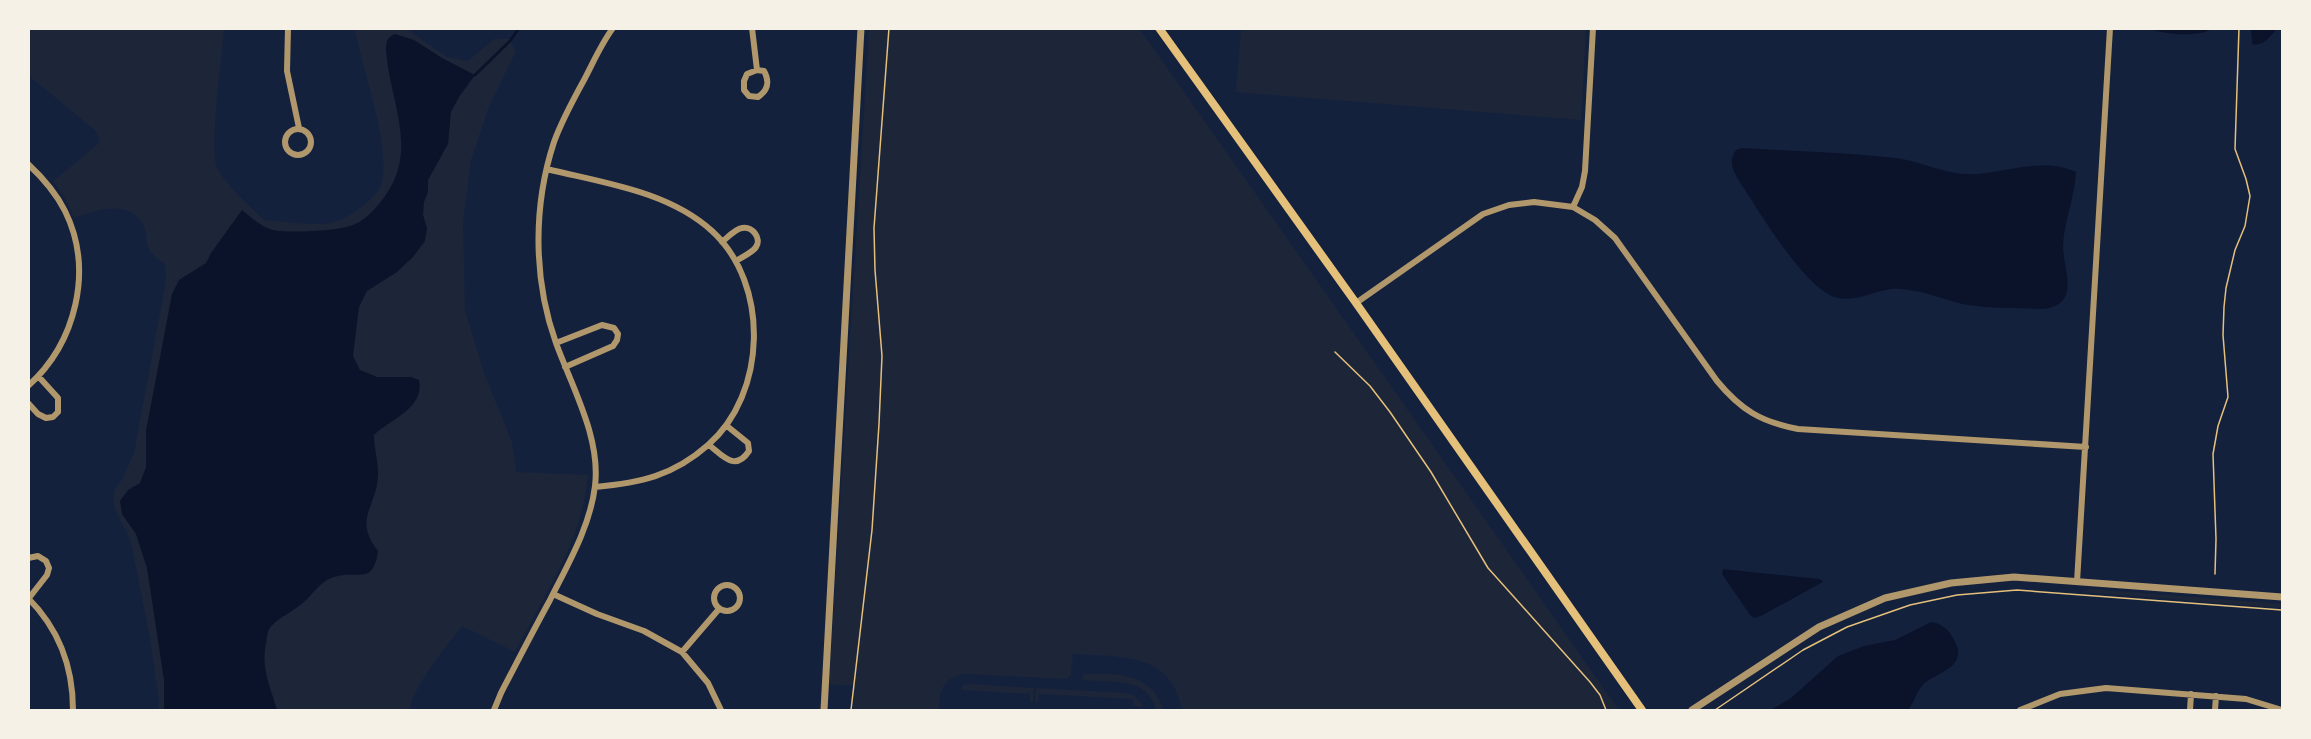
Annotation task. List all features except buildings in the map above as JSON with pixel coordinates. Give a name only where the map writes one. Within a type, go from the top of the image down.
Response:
[{"type":"main road","points":[[1159,28],[1356,303],[1642,711]]},
{"type":"street","points":[[288,28],[287,71],[299,128]]},
{"type":"street","points":[[494,711],[501,693],[578,544],[595,487],[594,458],[588,427],[546,310],[540,274],[538,237],[547,169],[562,121],[613,28]]},
{"type":"street","points":[[752,28],[757,70]]},
{"type":"street","points":[[824,711],[861,28]]},
{"type":"street","points":[[1573,207],[1582,187],[1585,171],[1593,28]]},
{"type":"street","points":[[2077,582],[2110,28]]},
{"type":"street","points":[[757,70],[764,71],[768,85],[765,92],[758,97],[749,96],[744,90],[744,81],[747,74],[757,70]]},
{"type":"street","points":[[299,128],[306,131],[311,145],[308,153],[300,156],[290,155],[285,147],[286,137],[290,130],[299,128]]},
{"type":"street","points":[[28,164],[49,185],[65,210],[71,226],[78,263],[77,297],[70,325],[58,351],[39,377],[28,386]]},
{"type":"street","points":[[547,169],[641,192],[669,203],[696,219],[722,242],[735,261],[748,294],[754,322],[753,356],[744,394],[727,426],[709,445],[659,476],[631,484],[595,487]]},
{"type":"street","points":[[1356,303],[1484,214],[1509,205],[1534,202],[1573,207],[1595,220],[1615,238],[1717,381],[1734,401],[1755,416],[1776,425],[1798,429],[2086,447]]},
{"type":"street","points":[[722,242],[741,228],[749,228],[756,234],[758,241],[755,248],[735,261]]},
{"type":"street","points":[[556,343],[602,325],[614,328],[618,334],[613,346],[565,367]]},
{"type":"street","points":[[28,403],[38,414],[46,418],[53,417],[58,412],[60,405],[58,398],[39,377]]},
{"type":"street","points":[[709,445],[728,460],[736,462],[744,458],[749,451],[748,442],[727,426]]},
{"type":"street","points":[[28,558],[38,556],[46,561],[49,568],[29,598],[50,623],[63,648],[73,685],[73,711]]},
{"type":"street","points":[[1692,711],[1819,627],[1885,598],[1951,583],[2003,578],[2283,597]]},
{"type":"street","points":[[722,585],[733,586],[740,593],[740,602],[728,612],[718,609],[713,602],[716,592],[722,585]]},
{"type":"street","points":[[553,594],[597,614],[644,631],[682,652],[708,684],[722,711]]},
{"type":"street","points":[[682,652],[718,609]]},
{"type":"street","points":[[2020,711],[2060,694],[2106,688],[2246,699],[2283,710]]},
{"type":"street","points":[[2190,711],[2191,694]]},
{"type":"street","points":[[2215,711],[2216,696]]},
{"type":"path","points":[[851,711],[872,530],[878,432],[882,356],[874,228],[889,28]]},
{"type":"path","points":[[2215,574],[2213,454],[2218,426],[2228,398],[2223,335],[2224,306],[2228,278],[2249,211],[2250,196],[2235,148],[2239,28]]},
{"type":"path","points":[[1335,352],[1370,386],[1390,412],[1431,472],[1488,568],[1590,682],[1600,695],[1606,711]]},
{"type":"path","points":[[1715,711],[1789,659],[1847,627],[1910,605],[1957,595],[2017,590],[2283,610]]},
{"type":"shaded area","points":[[1139,28],[1619,710],[1182,710],[1176,691],[1167,677],[1156,668],[1141,661],[1126,658],[1073,654],[1071,675],[1067,679],[964,674],[957,676],[944,686],[939,710],[853,710],[854,686],[829,684],[869,29]]},
{"type":"shaded area","points":[[2251,28],[2277,29],[2266,40],[2256,45],[2252,44]]},
{"type":"shaded area","points":[[28,29],[224,29],[214,142],[217,168],[232,188],[264,220],[314,224],[329,223],[352,214],[368,202],[382,182],[383,165],[379,127],[355,29],[407,29],[447,57],[468,61],[494,39],[509,39],[516,51],[489,106],[471,160],[463,222],[465,310],[484,373],[512,442],[516,472],[588,475],[579,522],[570,544],[550,588],[515,652],[462,626],[423,679],[410,710],[158,710],[159,700],[150,638],[131,542],[115,509],[113,499],[115,489],[123,478],[134,453],[166,281],[165,264],[150,251],[143,224],[129,211],[101,210],[74,218],[65,198],[53,181],[97,145],[100,139],[96,131],[29,76]]},
{"type":"shaded area","points":[[1241,29],[1586,29],[1581,120],[1236,92]]},
{"type":"shaded area","points":[[2149,29],[2212,29],[2198,34],[2172,34]]},
{"type":"shaded area","points":[[395,34],[414,40],[475,75],[451,112],[448,144],[428,180],[423,215],[427,228],[425,241],[413,257],[397,272],[367,291],[359,307],[353,356],[360,370],[377,377],[411,377],[419,380],[417,398],[412,405],[374,435],[378,473],[377,485],[368,512],[367,529],[378,551],[376,562],[368,573],[342,575],[328,579],[304,602],[279,619],[269,629],[265,661],[267,677],[277,710],[164,710],[164,680],[147,568],[136,534],[122,514],[120,501],[128,490],[140,483],[146,467],[146,431],[172,294],[179,280],[206,263],[242,210],[269,229],[308,231],[351,226],[362,220],[379,204],[392,185],[399,166],[401,148],[400,129],[386,50],[388,40]]},
{"type":"shaded area","points":[[1741,148],[1896,158],[1963,174],[2048,165],[2076,172],[2063,246],[2068,285],[2065,297],[2059,304],[2045,309],[1968,305],[1922,292],[1900,289],[1885,290],[1852,299],[1838,298],[1825,292],[1812,281],[1770,229],[1733,169],[1734,154]]},
{"type":"shaded area","points":[[1723,569],[1820,579],[1823,582],[1754,618],[1722,574]]},
{"type":"shaded area","points":[[2090,589],[2282,604],[2282,608],[2085,592]]},
{"type":"shaded area","points":[[1931,622],[1941,625],[1949,632],[1958,648],[1958,657],[1949,668],[1922,686],[1908,710],[1771,710],[1791,698],[1838,656],[1864,646],[1895,640]]},
{"type":"shaded area","points":[[1084,674],[1120,675],[1142,682],[1159,698],[1163,710],[1156,710],[1152,699],[1137,686],[1127,683],[1084,680],[1082,677]]},
{"type":"shaded area","points":[[963,685],[1034,688],[1033,702],[1030,702],[1030,694],[961,690]]},
{"type":"shaded area","points":[[1036,688],[1125,693],[1133,695],[1142,704],[1141,707],[1133,706],[1133,699],[1039,694],[1038,702],[1035,702]]},
{"type":"waterway","points":[[475,75],[510,41],[519,28]]}]
